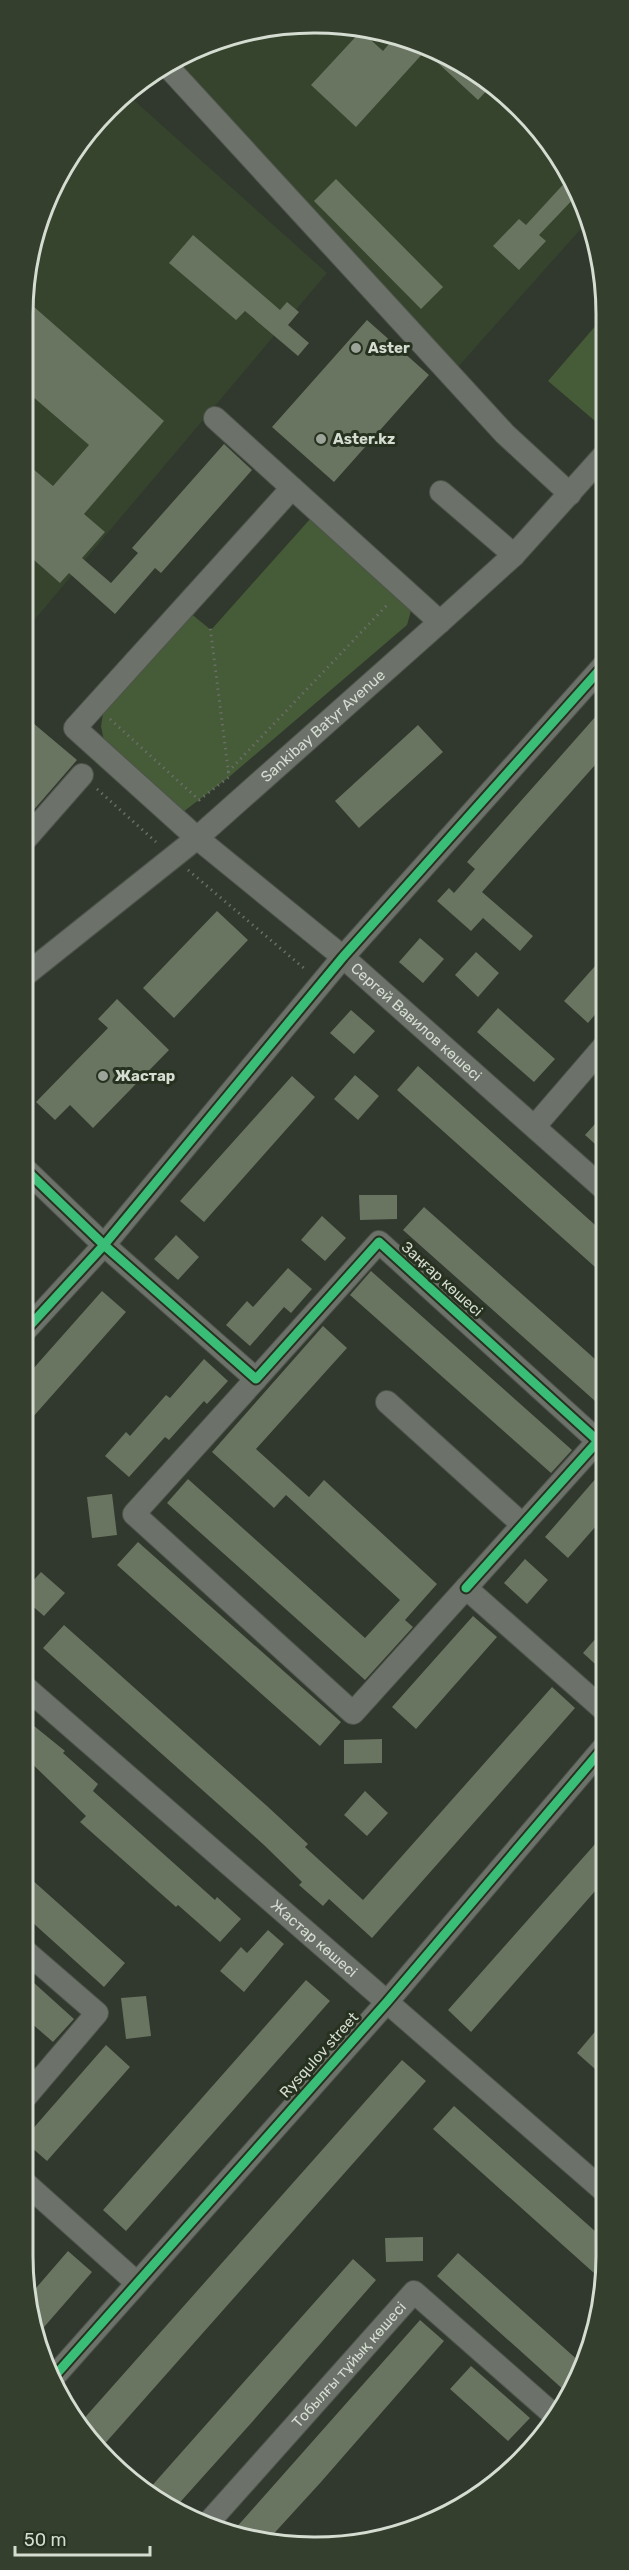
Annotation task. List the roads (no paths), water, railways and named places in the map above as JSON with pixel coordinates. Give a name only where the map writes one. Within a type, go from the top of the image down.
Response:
[{"type":"street","points":[[172,72],[505,434],[570,494]]},
{"type":"street","points":[[214,418],[440,622]]},
{"type":"street","name":"Sankibay Batyr Avenue","points":[[33,969],[197,838],[440,622],[514,555],[596,464]]},
{"type":"street","name":"Сергей Вавилов көшесі","points":[[292,488],[75,728],[197,838],[343,957],[596,1182]]},
{"type":"street","points":[[441,492],[514,555]]},
{"type":"street","points":[[33,1322],[104,1245],[343,957],[596,674]]},
{"type":"street","points":[[33,831],[82,775]]},
{"type":"street","points":[[534,1126],[596,1055]]},
{"type":"street","points":[[33,1177],[104,1245],[256,1379]]},
{"type":"street","name":"Заңғар көшесі","points":[[596,1439],[379,1242],[134,1514],[353,1713],[596,1443]]},
{"type":"street","points":[[387,1402],[523,1525]]},
{"type":"street","points":[[466,1588],[596,1703]]},
{"type":"street","name":"Жастар көшесі","points":[[33,1694],[596,2184]]},
{"type":"street","name":"Rysqulov street","points":[[58,2372],[387,2002],[596,1756]]},
{"type":"street","points":[[33,1957],[97,2013],[33,2088]]},
{"type":"street","points":[[33,2190],[137,2283]]},
{"type":"street","name":"Тобылғы тұйық көшесі","points":[[213,2518],[414,2292],[549,2411]]},
{"type":"place","name":"Aster","points":[[356,348]]},
{"type":"place","name":"Aster.kz","points":[[321,439]]},
{"type":"place","name":"Жастар","points":[[103,1076]]}]
